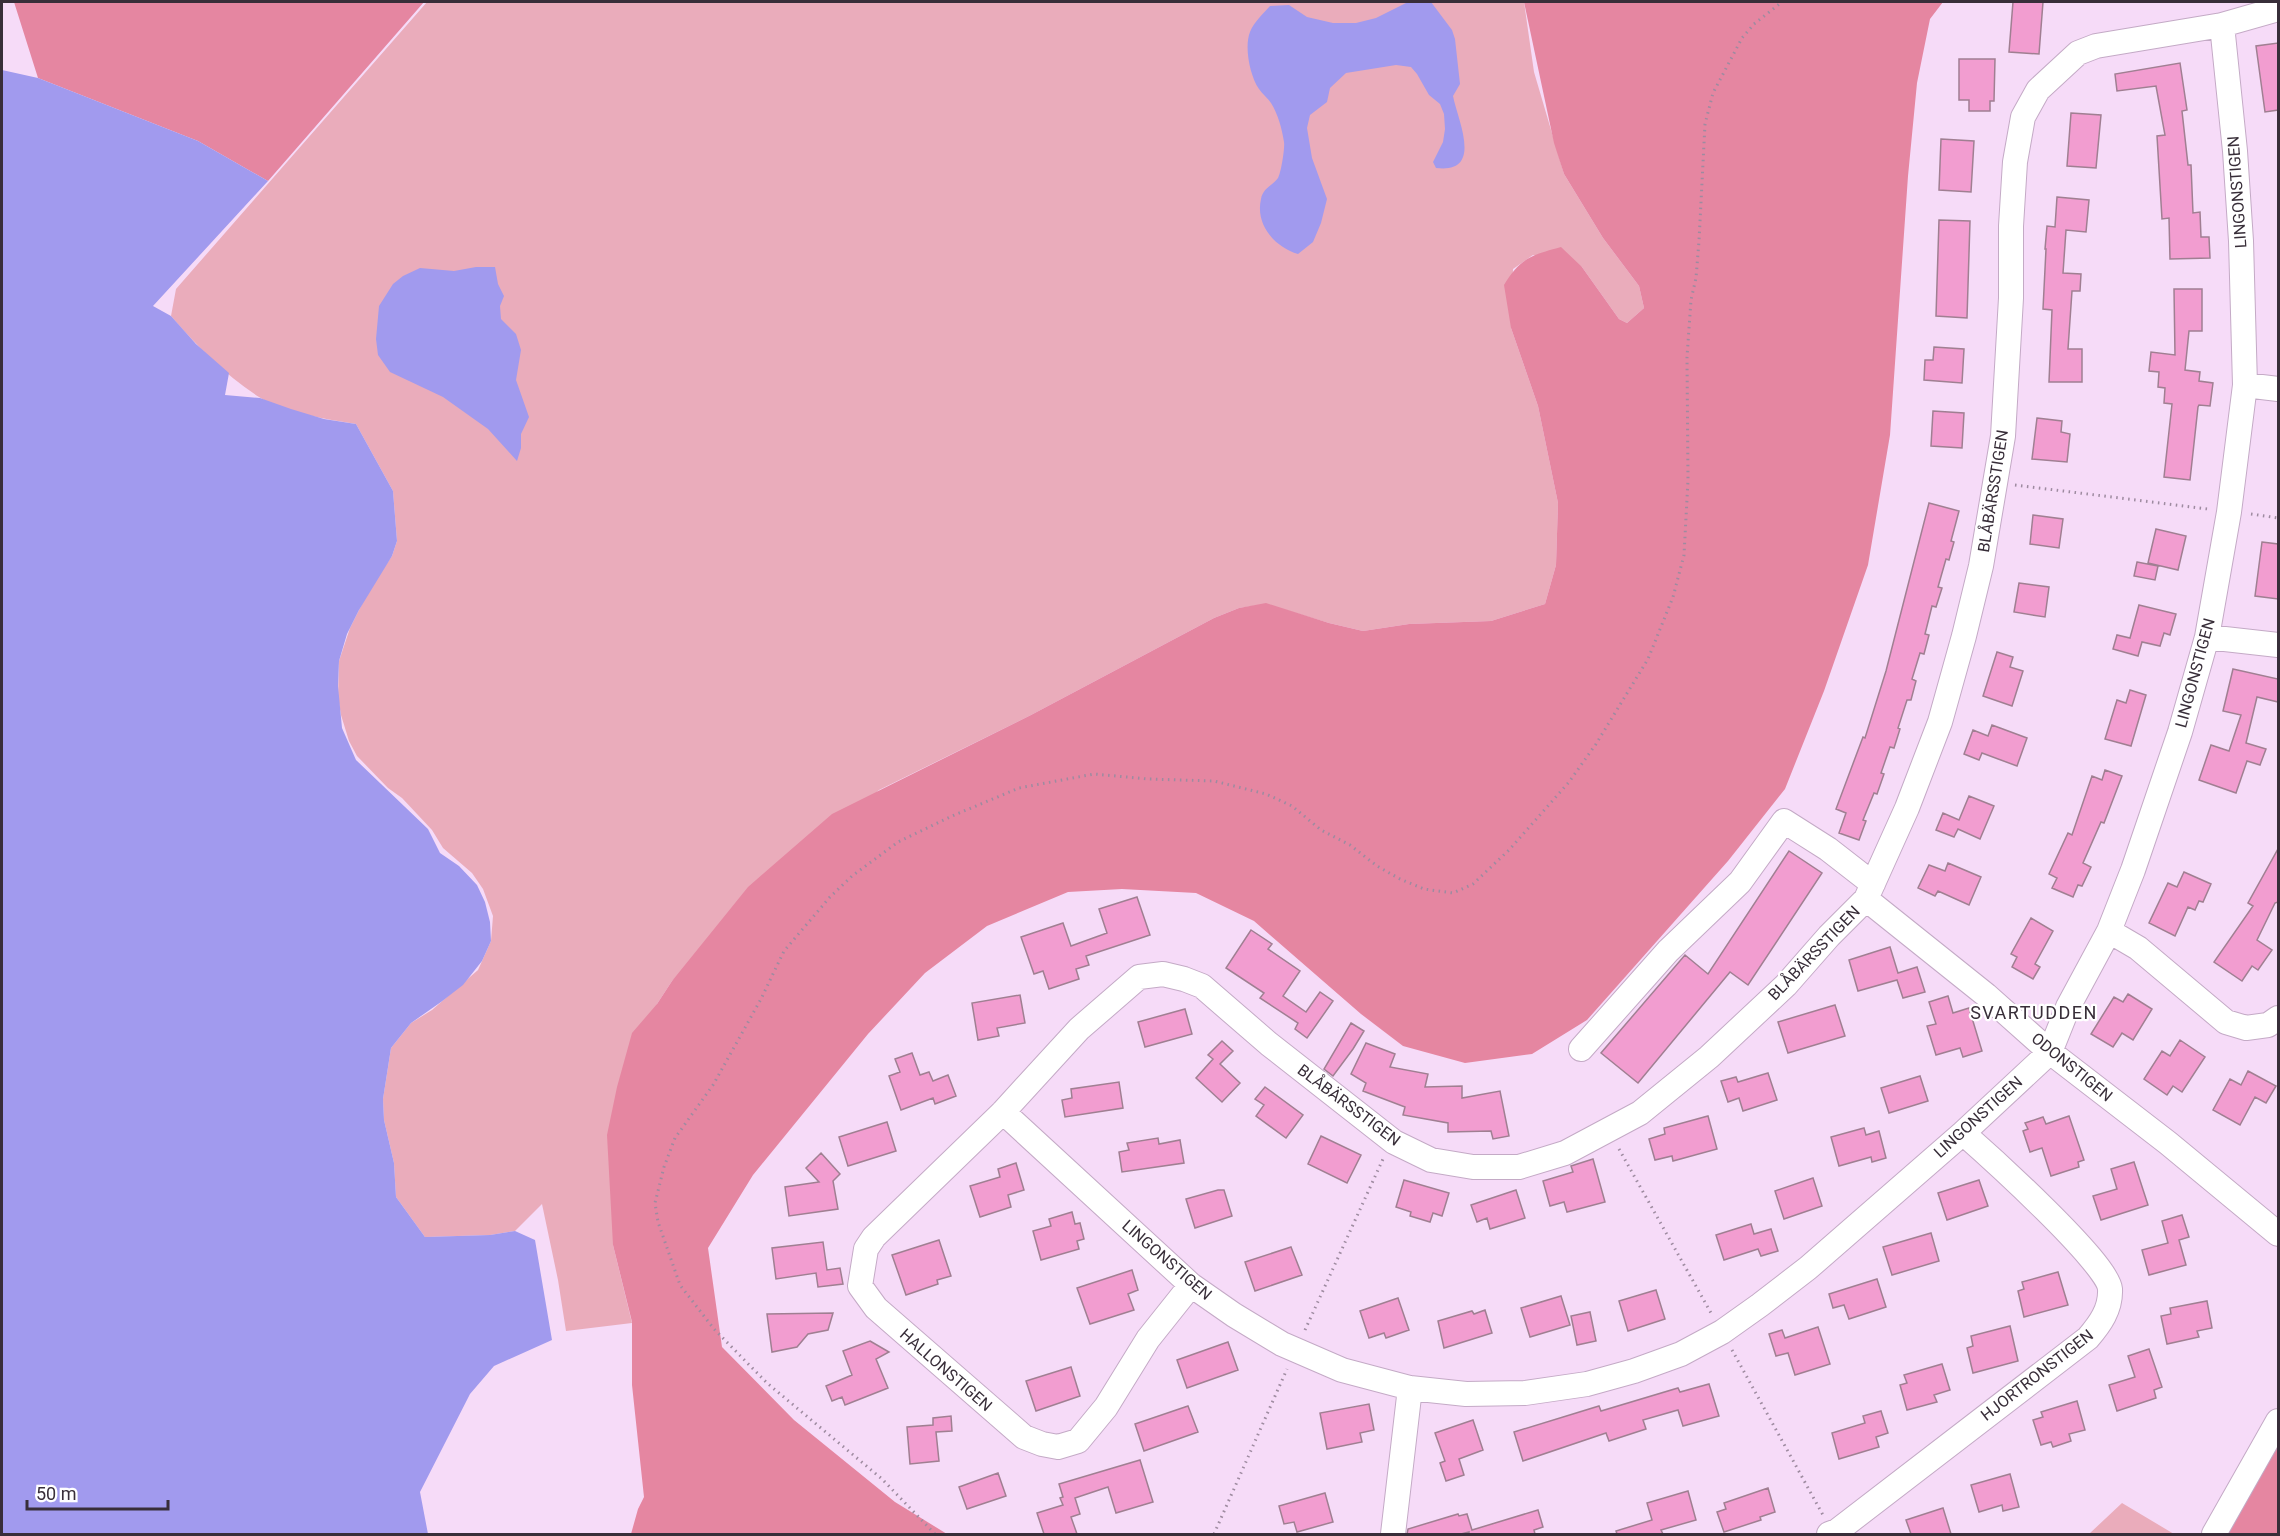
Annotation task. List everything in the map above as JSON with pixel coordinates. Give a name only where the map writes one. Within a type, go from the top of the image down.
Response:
[{"type":"street","name":"BLÅBÄRSSTIGEN","points":[[1003,1112],[1079,1029],[1139,977],[1163,974],[1202,986],[1269,1044],[1394,1142],[1431,1160],[1473,1167],[1519,1167],[1565,1153],[1640,1113],[1709,1057],[1786,985],[1869,892],[1907,808],[1940,722],[1981,566],[2003,436],[2008,377],[2015,162],[2022,117],[2038,90],[2078,53],[2096,46],[2222,25],[2278,9]]},
{"type":"street","name":"LINGONSTIGEN","points":[[1003,1112],[1191,1285],[1234,1315],[1282,1344],[1342,1370],[1410,1388],[1466,1394],[1525,1393],[1587,1384],[1634,1371],[1681,1354],[1722,1332],[1808,1268],[1963,1132],[2050,1052],[2068,1007],[2109,931],[2158,799],[2207,637],[2229,512],[2245,385],[2241,241],[2235,151],[2222,25]]},
{"type":"street","points":[[2245,385],[2278,389]]},
{"type":"street","points":[[2207,637],[2278,645]]},
{"type":"street","name":"ODONSTIGEN","points":[[1581,1049],[1668,951],[1740,882],[1784,821],[1828,849],[1869,892],[2050,1052],[2168,1143],[2278,1234]]},
{"type":"street","points":[[2109,931],[2138,948],[2226,1022],[2246,1028],[2268,1025],[2278,1018]]},
{"type":"street","name":"HALLONSTIGEN","points":[[1003,1112],[874,1237],[866,1249],[860,1286],[876,1308],[1024,1437],[1058,1447],[1078,1441],[1106,1407],[1148,1339],[1191,1285]]},
{"type":"street","name":"HJORTRONSTIGEN","points":[[1829,1534],[1837,1531],[2088,1338],[2100,1324],[2109,1307],[2110,1287],[2090,1258],[2025,1188],[1963,1132]]},
{"type":"street","points":[[1393,1534],[1410,1388]]},
{"type":"street","points":[[2214,1534],[2278,1421]]},
{"type":"path","points":[[935,1534],[882,1479],[767,1383],[698,1311],[680,1285],[658,1222],[655,1203],[664,1167],[675,1138],[713,1085],[784,951],[830,897],[852,876],[898,842],[1019,788],[1094,774],[1148,779],[1214,781],[1266,794],[1292,806],[1321,830],[1350,845],[1377,866],[1400,879],[1424,889],[1453,893],[1473,884],[1509,850],[1569,782],[1596,744],[1648,659],[1673,597],[1684,555],[1689,480],[1687,357],[1691,300],[1700,241],[1705,124],[1713,93],[1742,38],[1754,24],[1782,2]]},
{"type":"path","points":[[1995,483],[2278,518]]},
{"type":"shaded area","points":[[14,2],[424,2],[268,181],[198,141],[38,78]]},
{"type":"shaded area","points":[[427,2],[1524,2],[1534,72],[1564,174],[1603,238],[1639,286],[1644,308],[1627,323],[1619,319],[1582,267],[1533,255],[1513,269],[1511,328],[1538,406],[1558,503],[1556,565],[1545,604],[1491,621],[1409,624],[1363,631],[1266,604],[1239,608],[1214,618],[1031,715],[879,790],[672,981],[657,1004],[613,1245],[632,1323],[566,1331],[542,1204],[515,1231],[490,1235],[425,1237],[396,1197],[394,1163],[384,1120],[383,1099],[391,1048],[411,1023],[432,1010],[478,970],[491,941],[493,916],[483,889],[472,873],[443,848],[432,830],[357,756],[349,741],[341,715],[338,697],[339,661],[350,628],[370,588],[392,556],[397,541],[393,491],[356,424],[293,411],[269,403],[235,380],[212,360],[171,316],[176,289]]},
{"type":"shaded area","points":[[1408,2],[1431,2],[1452,30],[1455,39],[1460,84],[1453,96],[1464,144],[1464,154],[1460,163],[1451,168],[1436,168],[1433,162],[1443,142],[1444,114],[1440,104],[1429,95],[1411,67],[1396,65],[1346,73],[1330,88],[1327,102],[1310,115],[1307,128],[1312,158],[1327,199],[1313,242],[1298,254],[1290,251],[1269,234],[1261,218],[1262,195],[1278,178],[1284,145],[1276,112],[1259,89],[1251,69],[1248,38],[1252,28],[1270,6],[1289,5],[1307,17],[1333,23],[1356,23],[1376,18]]},
{"type":"shaded area","points":[[1524,2],[1943,2],[1930,19],[1917,83],[1908,176],[1890,435],[1868,565],[1824,691],[1785,789],[1728,861],[1587,1020],[1532,1054],[1465,1063],[1403,1046],[1361,1014],[1254,921],[1196,893],[1122,889],[1068,892],[987,926],[925,973],[868,1034],[753,1175],[708,1248],[722,1347],[794,1420],[895,1502],[947,1534],[631,1534],[644,1497],[632,1385],[632,1322],[613,1245],[607,1135],[632,1033],[748,887],[832,814],[1031,715],[1214,618],[1239,608],[1266,603],[1363,631],[1409,624],[1491,621],[1545,604],[1556,565],[1558,503],[1538,406],[1511,328],[1504,285],[1521,263],[1561,247],[1582,267],[1619,319],[1627,323],[1644,308],[1639,286],[1603,238],[1564,174],[1554,143]]},
{"type":"shaded area","points":[[2,70],[38,78],[198,141],[268,181],[153,306],[171,316],[196,344],[229,373],[225,395],[260,398],[324,419],[356,424],[393,491],[397,541],[392,556],[347,634],[339,661],[338,686],[342,728],[356,760],[428,829],[440,853],[459,866],[477,885],[485,902],[490,922],[491,941],[482,961],[463,985],[411,1023],[391,1048],[383,1099],[384,1120],[394,1163],[396,1197],[425,1237],[490,1235],[515,1231],[535,1240],[552,1340],[494,1366],[470,1394],[420,1492],[428,1534],[2,1534]]},
{"type":"shaded area","points":[[476,267],[495,267],[498,284],[504,296],[500,306],[501,319],[516,334],[521,350],[516,380],[529,417],[521,434],[521,448],[517,461],[488,429],[443,397],[390,372],[378,355],[376,339],[379,306],[393,284],[420,268],[454,271]]},
{"type":"shaded area","points":[[2278,1421],[2278,1534],[2214,1534]]},
{"type":"shaded area","points":[[2122,1503],[2174,1534],[2089,1534]]},
{"type":"building","points":[[2013,2],[2043,2],[2039,54],[2009,52]]},
{"type":"building","points":[[2278,43],[2278,110],[2265,112],[2256,46]]},
{"type":"building","points":[[1959,59],[1995,59],[1994,101],[1990,101],[1990,111],[1969,111],[1969,100],[1959,100]]},
{"type":"building","points":[[2180,63],[2187,110],[2182,111],[2188,165],[2191,165],[2193,213],[2200,212],[2201,237],[2209,237],[2210,258],[2170,259],[2169,218],[2162,219],[2157,136],[2165,135],[2156,86],[2117,91],[2115,74]]},
{"type":"building","points":[[2071,113],[2101,115],[2096,168],[2067,166]]},
{"type":"building","points":[[1941,139],[1974,141],[1971,192],[1939,190]]},
{"type":"building","points":[[2057,197],[2089,200],[2086,232],[2066,230],[2063,273],[2081,274],[2080,291],[2072,291],[2068,349],[2082,349],[2082,382],[2049,382],[2052,310],[2043,309],[2045,249],[2047,226],[2055,227]]},
{"type":"building","points":[[1939,220],[1970,221],[1967,318],[1936,316]]},
{"type":"building","points":[[2174,289],[2202,289],[2202,331],[2189,331],[2185,370],[2200,372],[2199,381],[2213,383],[2210,406],[2199,405],[2198,407],[2190,480],[2164,477],[2172,404],[2164,403],[2165,388],[2158,387],[2159,372],[2149,371],[2151,352],[2175,355]]},
{"type":"building","points":[[1934,347],[1964,349],[1962,383],[1924,380],[1925,360],[1933,360]]},
{"type":"building","points":[[1933,411],[1964,413],[1962,448],[1931,446]]},
{"type":"building","points":[[2037,418],[2062,421],[2061,432],[2070,434],[2067,462],[2032,459]]},
{"type":"building","points":[[1929,503],[1959,511],[1951,541],[1954,542],[1949,560],[1946,559],[1938,587],[1942,588],[1936,607],[1932,606],[1925,634],[1929,635],[1924,654],[1920,653],[1912,679],[1916,681],[1911,700],[1907,700],[1894,748],[1890,747],[1881,773],[1884,774],[1877,794],[1874,793],[1863,820],[1866,821],[1859,840],[1839,833],[1846,813],[1836,809],[1863,737],[1865,738],[1886,671]]},
{"type":"building","points":[[2033,515],[2063,519],[2059,548],[2030,544]]},
{"type":"building","points":[[2156,529],[2186,536],[2178,570],[2148,563]]},
{"type":"building","points":[[2262,542],[2278,544],[2278,599],[2255,596]]},
{"type":"building","points":[[2137,562],[2158,566],[2155,580],[2134,576]]},
{"type":"building","points":[[2019,583],[2049,587],[2045,617],[2014,612]]},
{"type":"building","points":[[2139,605],[2176,614],[2170,635],[2164,633],[2160,646],[2142,642],[2138,656],[2113,649],[2117,635],[2130,638]]},
{"type":"building","points":[[1997,652],[2013,657],[2010,667],[2023,671],[2012,706],[1983,696]]},
{"type":"building","points":[[2233,669],[2278,679],[2278,702],[2257,697],[2246,743],[2266,749],[2260,765],[2247,761],[2236,793],[2199,780],[2211,745],[2229,751],[2241,715],[2223,711]]},
{"type":"building","points":[[2130,690],[2146,695],[2131,746],[2105,739],[2117,700],[2126,703]]},
{"type":"building","points":[[1992,725],[2027,738],[2017,766],[1982,753],[1979,760],[1964,754],[1973,730],[1988,736]]},
{"type":"building","points":[[2105,770],[2122,776],[2104,823],[2101,822],[2083,863],[2091,867],[2082,886],[2078,885],[2073,897],[2052,888],[2057,878],[2049,874],[2068,833],[2072,835],[2092,776],[2102,780]]},
{"type":"building","points":[[1969,796],[1994,806],[1980,839],[1958,829],[1954,837],[1936,830],[1943,813],[1959,820]]},
{"type":"building","points":[[2278,849],[2278,902],[2275,903],[2257,940],[2272,950],[2258,970],[2252,966],[2242,981],[2214,962],[2253,906],[2248,903]]},
{"type":"building","points":[[1789,851],[1822,873],[1748,985],[1730,972],[1638,1083],[1601,1053],[1685,955],[1708,974]]},
{"type":"building","points":[[1948,863],[1981,877],[1969,905],[1938,891],[1935,896],[1918,888],[1929,865],[1945,871]]},
{"type":"building","points":[[2184,872],[2211,884],[2203,902],[2199,901],[2195,910],[2188,907],[2175,936],[2149,923],[2168,883],[2177,887]]},
{"type":"building","points":[[1137,897],[1150,935],[1086,956],[1089,965],[1076,969],[1079,979],[1049,989],[1043,971],[1034,974],[1021,937],[1063,923],[1071,946],[1107,933],[1099,909]]},
{"type":"building","points":[[2031,918],[2053,931],[2035,964],[2040,967],[2033,979],[2012,967],[2017,957],[2011,954]]},
{"type":"building","points":[[1251,930],[1272,944],[1268,949],[1300,971],[1283,996],[1306,1012],[1320,992],[1333,1001],[1307,1038],[1295,1029],[1298,1023],[1260,998],[1264,993],[1226,968]]},
{"type":"building","points":[[1890,947],[1898,973],[1917,967],[1925,992],[1903,998],[1897,980],[1858,991],[1849,960]]},
{"type":"building","points":[[2128,994],[2152,1009],[2133,1040],[2122,1033],[2113,1047],[2091,1034],[2114,997],[2123,1002]]},
{"type":"building","points":[[1020,995],[1025,1023],[997,1028],[999,1036],[978,1040],[972,1003]]},
{"type":"building","points":[[1948,996],[1953,1013],[1969,1008],[1982,1051],[1963,1057],[1960,1048],[1936,1055],[1927,1026],[1936,1024],[1929,1002]]},
{"type":"building","points":[[1835,1005],[1845,1036],[1788,1053],[1778,1022]]},
{"type":"building","points":[[1185,1009],[1192,1034],[1145,1047],[1138,1022]]},
{"type":"building","points":[[1351,1023],[1364,1031],[1333,1076],[1324,1069]]},
{"type":"building","points":[[2180,1040],[2205,1057],[2182,1092],[2173,1086],[2167,1095],[2144,1079],[2162,1051],[2170,1056]]},
{"type":"building","points":[[1222,1041],[1233,1051],[1220,1064],[1240,1083],[1222,1102],[1196,1078],[1213,1059],[1208,1055]]},
{"type":"building","points":[[1366,1043],[1395,1054],[1390,1067],[1428,1074],[1425,1087],[1462,1086],[1462,1098],[1500,1091],[1509,1136],[1493,1139],[1491,1131],[1448,1132],[1448,1123],[1403,1115],[1405,1107],[1363,1091],[1366,1083],[1351,1074]]},
{"type":"building","points":[[912,1053],[920,1075],[929,1072],[933,1081],[948,1075],[956,1096],[935,1104],[933,1098],[901,1110],[889,1076],[900,1072],[895,1059]]},
{"type":"building","points":[[2248,1071],[2276,1086],[2266,1103],[2255,1097],[2240,1125],[2213,1110],[2230,1079],[2241,1085]]},
{"type":"building","points":[[1768,1073],[1777,1100],[1743,1111],[1739,1098],[1728,1102],[1721,1081],[1736,1077],[1738,1082]]},
{"type":"building","points":[[1920,1076],[1928,1101],[1889,1113],[1881,1088]]},
{"type":"building","points":[[1119,1082],[1123,1108],[1065,1117],[1062,1100],[1072,1098],[1071,1089]]},
{"type":"building","points":[[1265,1087],[1303,1115],[1286,1138],[1256,1116],[1264,1105],[1255,1099]]},
{"type":"building","points":[[1708,1116],[1717,1149],[1673,1161],[1672,1156],[1655,1160],[1649,1139],[1665,1134],[1664,1128]]},
{"type":"building","points":[[2069,1116],[2084,1160],[2078,1162],[2079,1167],[2051,1176],[2042,1148],[2030,1152],[2023,1131],[2028,1129],[2025,1123],[2043,1117],[2046,1124]]},
{"type":"building","points":[[887,1122],[896,1151],[848,1166],[839,1137]]},
{"type":"building","points":[[1864,1128],[1866,1135],[1879,1131],[1886,1158],[1872,1162],[1871,1157],[1839,1166],[1831,1137]]},
{"type":"building","points":[[1321,1136],[1361,1155],[1347,1183],[1308,1164]]},
{"type":"building","points":[[1158,1138],[1159,1144],[1180,1140],[1184,1163],[1122,1172],[1119,1152],[1129,1150],[1127,1143]]},
{"type":"building","points":[[821,1153],[840,1174],[833,1181],[838,1209],[789,1216],[785,1187],[819,1182],[806,1168]]},
{"type":"building","points":[[1593,1159],[1605,1202],[1567,1212],[1564,1202],[1550,1206],[1543,1181],[1573,1172],[1571,1166]]},
{"type":"building","points":[[2134,1162],[2148,1205],[2101,1220],[2093,1196],[2117,1189],[2111,1169]]},
{"type":"building","points":[[1016,1163],[1024,1190],[1008,1195],[1011,1207],[980,1217],[970,1186],[1000,1177],[998,1169]]},
{"type":"building","points":[[1813,1178],[1822,1206],[1784,1219],[1775,1191]]},
{"type":"building","points":[[1404,1180],[1449,1193],[1442,1216],[1433,1213],[1430,1222],[1410,1216],[1411,1212],[1396,1207]]},
{"type":"building","points":[[1979,1180],[1988,1206],[1947,1220],[1938,1193]]},
{"type":"building","points":[[1224,1190],[1232,1216],[1195,1228],[1186,1199]]},
{"type":"building","points":[[1516,1190],[1525,1218],[1490,1229],[1487,1218],[1477,1222],[1471,1205]]},
{"type":"building","points":[[1072,1212],[1075,1224],[1080,1223],[1084,1239],[1077,1241],[1079,1249],[1041,1260],[1033,1231],[1051,1226],[1049,1219]]},
{"type":"building","points":[[2182,1215],[2189,1237],[2179,1240],[2186,1265],[2149,1275],[2142,1250],[2168,1243],[2162,1221]]},
{"type":"building","points":[[1751,1224],[1754,1234],[1771,1229],[1778,1251],[1761,1256],[1758,1249],[1724,1260],[1716,1235]]},
{"type":"building","points":[[1931,1233],[1939,1261],[1892,1275],[1883,1247]]},
{"type":"building","points":[[939,1240],[951,1276],[937,1280],[938,1284],[906,1295],[892,1255]]},
{"type":"building","points":[[823,1242],[827,1270],[840,1268],[843,1284],[818,1287],[816,1273],[776,1279],[772,1248]]},
{"type":"building","points":[[1291,1247],[1302,1275],[1255,1291],[1245,1262]]},
{"type":"building","points":[[1132,1270],[1138,1290],[1128,1294],[1134,1310],[1090,1324],[1077,1288]]},
{"type":"building","points":[[2058,1272],[2068,1305],[2024,1317],[2018,1291],[2024,1289],[2022,1282]]},
{"type":"building","points":[[1877,1279],[1886,1307],[1849,1319],[1844,1305],[1833,1308],[1829,1294]]},
{"type":"building","points":[[1656,1290],[1665,1319],[1628,1331],[1619,1301]]},
{"type":"building","points":[[1561,1296],[1570,1325],[1530,1337],[1521,1308]]},
{"type":"building","points":[[1398,1298],[1409,1330],[1386,1338],[1384,1333],[1369,1338],[1360,1311]]},
{"type":"building","points":[[2207,1301],[2212,1328],[2197,1331],[2199,1337],[2167,1344],[2161,1316],[2171,1314],[2170,1308]]},
{"type":"building","points":[[1485,1310],[1492,1333],[1444,1348],[1438,1321],[1472,1311],[1474,1314]]},
{"type":"building","points":[[1590,1312],[1596,1341],[1577,1345],[1571,1316]]},
{"type":"building","points":[[833,1313],[828,1330],[808,1334],[797,1347],[772,1352],[767,1314]]},
{"type":"building","points":[[2010,1326],[2018,1361],[1973,1373],[1967,1348],[1973,1346],[1971,1336]]},
{"type":"building","points":[[1818,1327],[1830,1364],[1795,1375],[1788,1353],[1776,1356],[1769,1334],[1782,1330],[1785,1338]]},
{"type":"building","points":[[870,1341],[889,1352],[876,1359],[888,1388],[845,1405],[842,1397],[832,1401],[826,1386],[852,1375],[843,1351]]},
{"type":"building","points":[[1228,1342],[1238,1370],[1187,1388],[1177,1360]]},
{"type":"building","points":[[2149,1349],[2162,1387],[2154,1390],[2156,1398],[2117,1411],[2109,1385],[2135,1377],[2128,1356]]},
{"type":"building","points":[[1942,1364],[1950,1390],[1934,1395],[1937,1402],[1907,1410],[1900,1385],[1907,1383],[1904,1375]]},
{"type":"building","points":[[1071,1367],[1080,1396],[1036,1411],[1026,1381]]},
{"type":"building","points":[[1709,1384],[1719,1416],[1683,1426],[1678,1410],[1643,1420],[1646,1429],[1609,1441],[1606,1433],[1523,1461],[1514,1432],[1599,1406],[1601,1411],[1678,1388],[1680,1392]]},
{"type":"building","points":[[2077,1401],[2085,1430],[2069,1434],[2071,1441],[2053,1447],[2051,1442],[2041,1445],[2033,1420],[2043,1417],[2041,1412]]},
{"type":"building","points":[[1369,1404],[1374,1430],[1360,1433],[1362,1442],[1327,1449],[1320,1413]]},
{"type":"building","points":[[1188,1406],[1198,1432],[1144,1451],[1135,1424]]},
{"type":"building","points":[[1881,1411],[1888,1433],[1876,1437],[1879,1447],[1839,1459],[1832,1433],[1865,1423],[1863,1416]]},
{"type":"building","points":[[951,1416],[952,1431],[936,1432],[939,1461],[910,1464],[907,1427],[933,1425],[933,1418]]},
{"type":"building","points":[[1473,1420],[1483,1450],[1459,1459],[1464,1475],[1446,1481],[1440,1463],[1445,1461],[1435,1433]]},
{"type":"building","points":[[1140,1460],[1153,1502],[1116,1513],[1108,1487],[1075,1498],[1080,1514],[1071,1517],[1077,1534],[1044,1534],[1037,1513],[1063,1505],[1059,1484]]},
{"type":"building","points":[[998,1473],[1006,1496],[967,1509],[959,1487]]},
{"type":"building","points":[[2010,1474],[2019,1507],[2003,1511],[2002,1505],[1979,1512],[1971,1485]]},
{"type":"building","points":[[1768,1488],[1775,1512],[1760,1517],[1761,1520],[1724,1532],[1717,1512],[1726,1509],[1724,1503]]},
{"type":"building","points":[[1688,1491],[1696,1520],[1661,1530],[1663,1534],[1617,1534],[1616,1531],[1652,1520],[1647,1503]]},
{"type":"building","points":[[1325,1493],[1333,1522],[1297,1532],[1294,1522],[1284,1524],[1279,1506]]},
{"type":"building","points":[[1943,1508],[1951,1534],[1911,1534],[1906,1520]]},
{"type":"building","points":[[1538,1510],[1543,1527],[1534,1530],[1535,1534],[1469,1534],[1469,1532],[1407,1534],[1408,1529],[1458,1514],[1459,1516],[1467,1514],[1472,1530]]},
{"type":"district","name":"SVARTUDDEN","points":[[2034,1012]]}]
